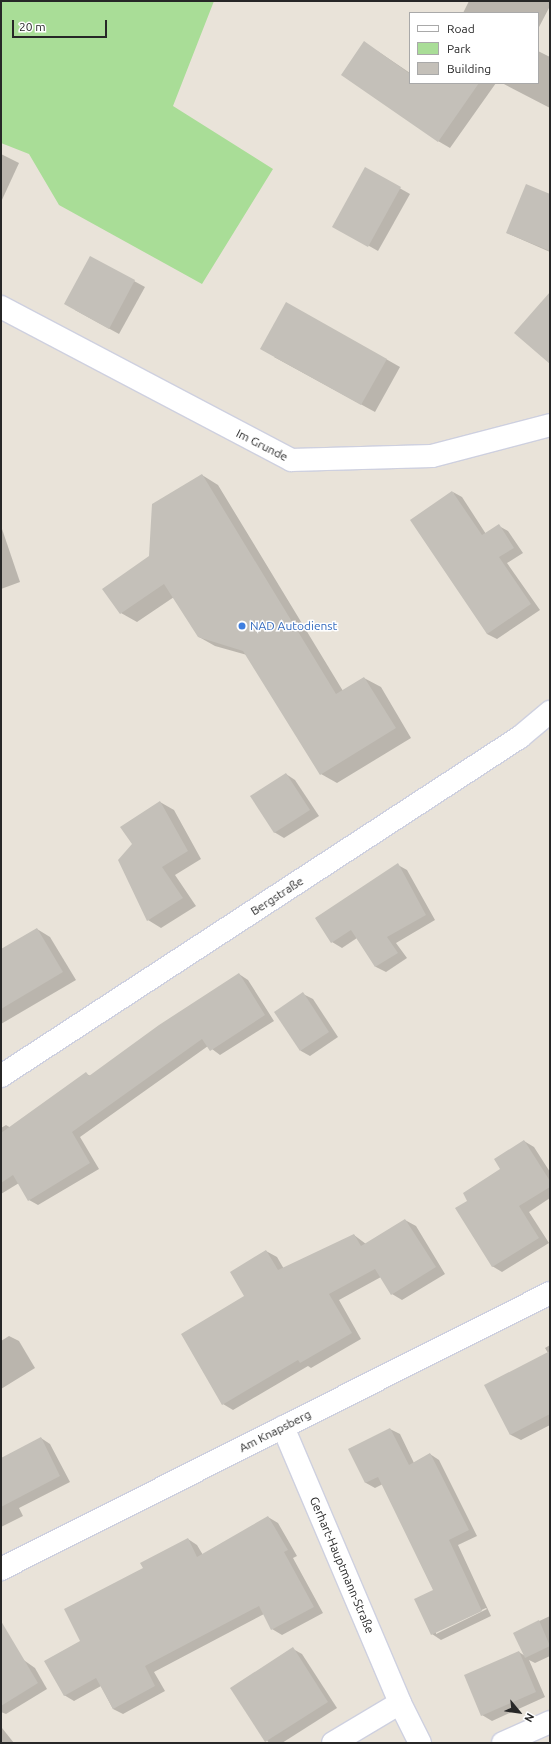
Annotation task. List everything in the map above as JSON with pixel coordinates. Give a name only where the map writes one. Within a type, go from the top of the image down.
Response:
[{"type":"street","name":"Im Grunde","points":[[1,307],[291,460],[432,456],[550,425]]},
{"type":"street","name":"Bergstraße","points":[[1,1076],[520,738],[550,712]]},
{"type":"street","name":"Am Knapsberg","points":[[1,1569],[550,1293]]},
{"type":"street","name":"Gerhart-Hauptmann-Straße","points":[[283,1427],[400,1703],[420,1743]]},
{"type":"street","points":[[333,1743],[400,1703]]},
{"type":"street","points":[[503,1743],[550,1722]]},
{"type":"green space","points":[[1,1],[214,1],[173,106],[273,169],[202,284],[59,205],[29,154],[1,143]]},
{"type":"building","points":[[364,41],[409,73],[409,84],[478,84],[438,142],[341,75]]},
{"type":"building","points":[[365,167],[401,187],[368,247],[332,227]]},
{"type":"building","points":[[526,184],[550,194],[550,251],[506,233]]},
{"type":"building","points":[[90,256],[135,280],[109,329],[64,304]]},
{"type":"building","points":[[550,292],[550,364],[514,333]]},
{"type":"building","points":[[286,302],[387,359],[361,405],[260,349]]},
{"type":"building","name":"NAD Autodienst","points":[[202,474],[336,694],[364,677],[396,728],[320,775],[243,651],[198,637],[164,584],[120,614],[102,589],[149,556],[152,504]]},
{"type":"building","points":[[452,491],[482,535],[499,524],[514,548],[499,557],[531,604],[487,634],[410,520]]},
{"type":"building","points":[[286,773],[310,810],[274,833],[250,796]]},
{"type":"building","points":[[160,801],[188,851],[162,867],[183,898],[147,921],[118,860],[132,844],[120,827]]},
{"type":"building","points":[[398,863],[426,915],[387,937],[398,953],[375,967],[351,930],[331,943],[315,918]]},
{"type":"building","points":[[37,928],[63,972],[1,1009],[1,949]]},
{"type":"building","points":[[239,973],[265,1015],[210,1051],[202,1039],[72,1132],[90,1163],[28,1201],[13,1175],[1,1183],[1,1133],[86,1072],[89,1076],[159,1025]]},
{"type":"building","points":[[303,992],[329,1032],[300,1051],[274,1012]]},
{"type":"building","points":[[524,1140],[550,1181],[550,1187],[519,1206],[539,1238],[492,1267],[455,1208],[467,1201],[463,1193],[500,1169],[494,1159]]},
{"type":"building","points":[[405,1219],[436,1267],[391,1295],[375,1269],[329,1294],[352,1333],[300,1363],[298,1360],[222,1405],[181,1334],[244,1296],[230,1272],[266,1250],[278,1270],[354,1234],[361,1246]]},
{"type":"building","points":[[550,1351],[550,1414],[510,1435],[484,1385]]},
{"type":"building","points":[[390,1428],[409,1465],[430,1453],[469,1530],[449,1540],[482,1611],[431,1635],[414,1599],[433,1590],[378,1477],[365,1483],[348,1449]]},
{"type":"building","points":[[41,1437],[60,1476],[1,1507],[1,1458]]},
{"type":"building","points":[[268,1516],[288,1550],[284,1552],[314,1607],[271,1630],[259,1606],[145,1666],[155,1686],[113,1709],[96,1678],[64,1696],[44,1661],[80,1641],[64,1609],[143,1568],[140,1563],[188,1538],[197,1557]]},
{"type":"building","points":[[539,1620],[550,1646],[525,1658],[513,1633]]},
{"type":"building","points":[[1,1621],[38,1683],[1,1706]]},
{"type":"building","points":[[293,1647],[328,1702],[265,1742],[230,1688]]},
{"type":"building","points":[[519,1651],[536,1692],[481,1716],[464,1675]]},
{"type":"place","name":"NAD Autodienst","points":[[242,626]]}]
